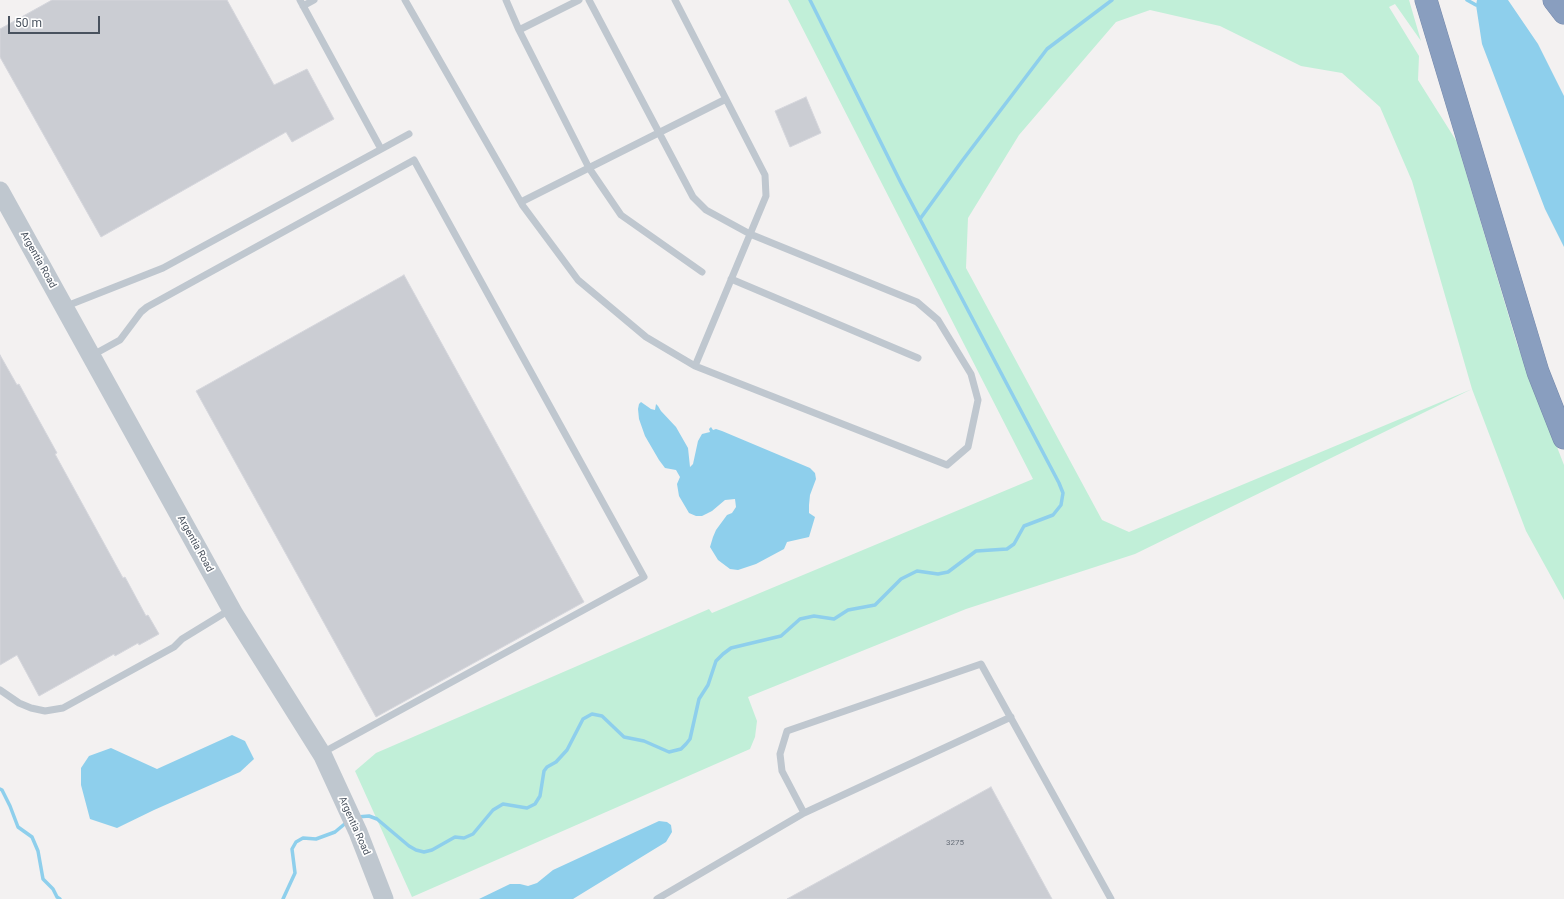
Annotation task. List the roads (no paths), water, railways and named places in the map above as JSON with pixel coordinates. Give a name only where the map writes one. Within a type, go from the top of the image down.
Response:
[{"type":"highway","points":[[1426,0],[1538,372],[1564,438]]},
{"type":"highway","points":[[1554,0],[1564,12]]},
{"type":"street","name":"Argentia Road","points":[[0,191],[231,609],[321,753],[358,832],[384,899]]},
{"type":"lane","points":[[314,0],[302,3],[381,149]]},
{"type":"lane","points":[[405,0],[521,202],[578,280],[646,337],[694,366],[947,465],[968,447],[978,400],[971,374],[938,320],[917,302],[750,234],[706,210],[693,197],[589,0]]},
{"type":"lane","points":[[506,0],[519,30],[589,168],[621,215],[702,272]]},
{"type":"lane","points":[[519,30],[579,0]]},
{"type":"lane","points":[[675,0],[765,175],[766,196],[694,366]]},
{"type":"lane","points":[[521,202],[726,99]]},
{"type":"lane","points":[[64,307],[163,268],[409,134]]},
{"type":"lane","points":[[91,356],[120,340],[141,312],[147,307],[414,160],[644,577],[321,753]]},
{"type":"lane","points":[[732,279],[918,358]]},
{"type":"lane","points":[[0,690],[20,704],[31,708],[45,710],[57,709],[174,647],[182,639],[231,609]]},
{"type":"lane","points":[[804,813],[782,771],[780,754],[787,731],[981,664],[1111,899]]},
{"type":"lane","points":[[657,899],[804,813],[1011,717]]},
{"type":"water","points":[[1477,0],[1508,0],[1538,44],[1564,96],[1564,247],[1545,209],[1482,44],[1476,5]]},
{"type":"water","points":[[641,402],[655,410],[656,404],[676,427],[688,448],[690,467],[693,464],[698,441],[702,434],[710,432],[709,429],[711,427],[713,430],[716,429],[722,431],[810,468],[815,473],[816,479],[810,495],[809,513],[815,517],[809,537],[787,542],[784,549],[756,564],[738,570],[730,569],[718,560],[710,547],[716,530],[727,515],[732,513],[736,507],[735,499],[725,500],[712,511],[702,516],[696,516],[689,513],[679,496],[677,484],[680,477],[676,470],[665,468],[645,436],[639,419],[638,409]]},
{"type":"water","points":[[232,735],[245,741],[254,759],[240,772],[117,828],[90,819],[81,785],[81,768],[89,756],[111,748],[157,769]]},
{"type":"water","points":[[659,821],[667,822],[671,825],[672,832],[666,842],[573,899],[479,899],[510,884],[528,886],[537,883],[553,870]]},
{"type":"waterway","points":[[357,817],[369,816],[377,819],[409,846],[424,852],[432,850],[455,837],[464,838],[473,834],[493,810],[503,804],[527,808],[535,804],[540,796],[544,771],[547,767],[556,762],[567,750],[583,719],[592,714],[602,716],[624,737],[644,741],[669,752],[681,749],[690,739],[699,699],[708,685],[716,661],[731,648],[781,636],[800,619],[814,616],[834,619],[848,610],[875,605],[901,579],[917,571],[938,574],[948,572],[976,551],[1007,549],[1014,544],[1024,526],[1053,515],[1061,505],[1063,493],[1059,483],[901,183],[810,0]]},
{"type":"waterway","points":[[920,219],[1047,49],[1112,0]]},
{"type":"waterway","points":[[1467,0],[1476,5]]},
{"type":"waterway","points":[[0,789],[2,790],[10,806],[18,827],[32,837],[38,851],[43,879],[60,899]]},
{"type":"waterway","points":[[283,899],[295,873],[292,849],[296,842],[303,838],[316,839],[335,832],[347,822]]}]
